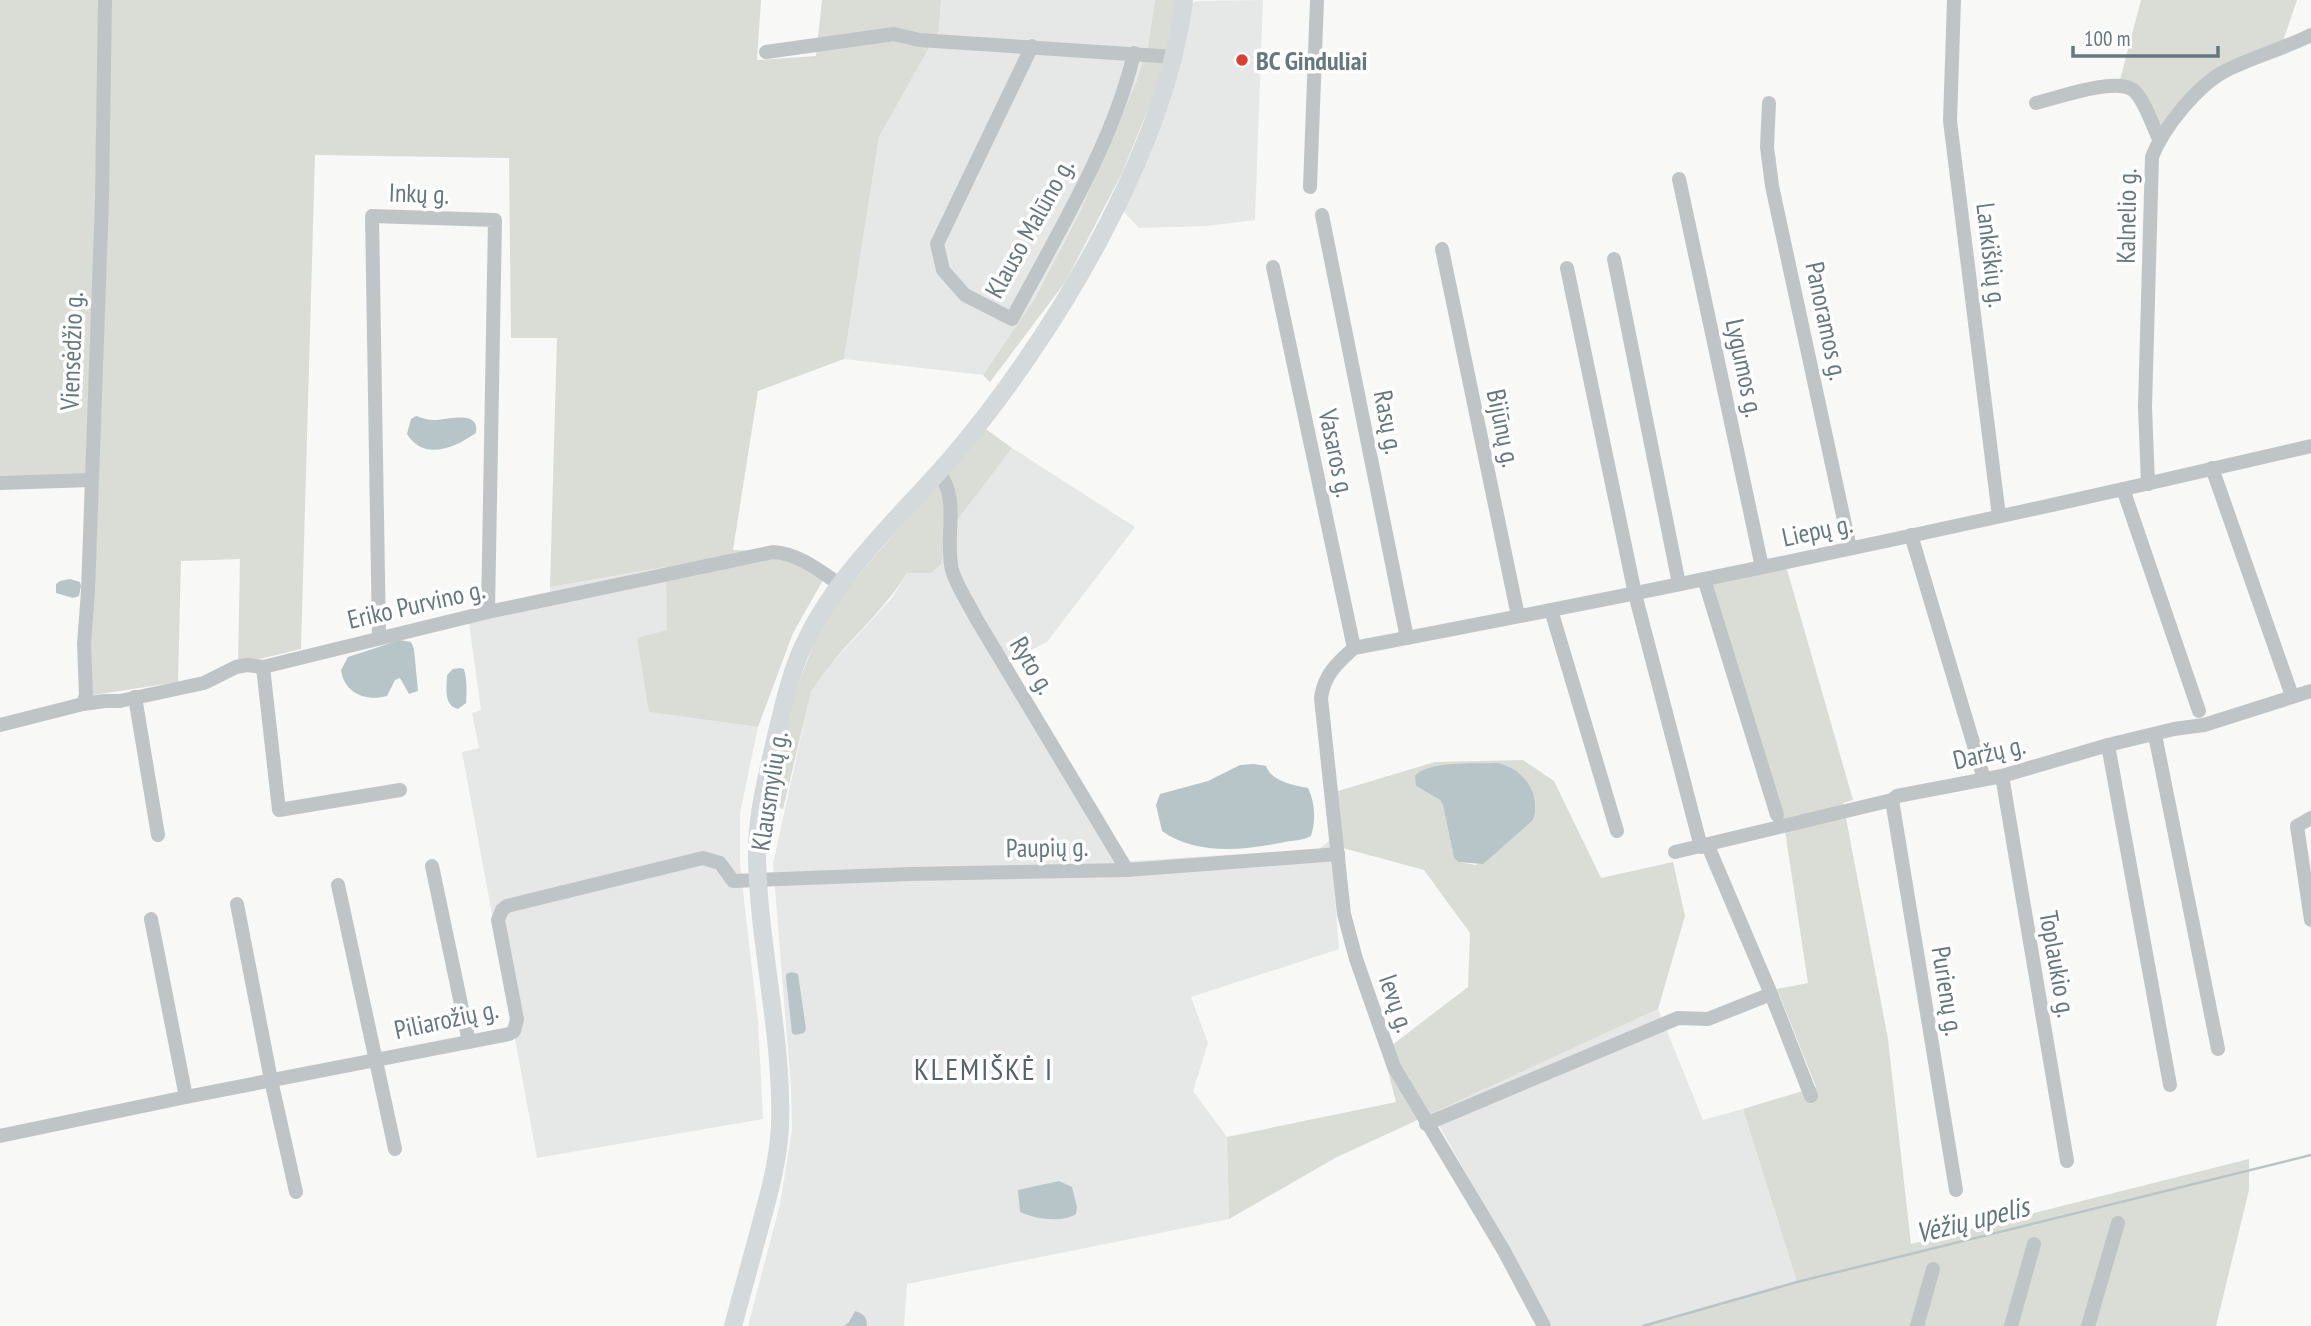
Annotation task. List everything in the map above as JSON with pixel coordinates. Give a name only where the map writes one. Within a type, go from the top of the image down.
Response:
[{"type":"main road","name":"Klausmylių g.","points":[[733,1326],[772,1182],[780,1125],[776,1056],[758,879],[759,815],[788,688],[810,629],[839,584],[938,472],[1018,370],[1085,264],[1113,211],[1156,114],[1175,57],[1184,0]]},
{"type":"street","name":"Viensėdžio g.","points":[[83,704],[86,695],[84,644],[102,199],[105,0]]},
{"type":"street","points":[[1310,187],[1317,0]]},
{"type":"street","name":"Lankiškių g.","points":[[1954,0],[1950,121],[1999,516]]},
{"type":"street","points":[[766,52],[894,34],[919,40],[1175,57]]},
{"type":"street","name":"Kalnelio g.","points":[[2148,484],[2145,407],[2151,164],[2159,139],[2204,87],[2224,72],[2311,35]]},
{"type":"street","name":"Klauso Malūno g.","points":[[1032,46],[937,244],[943,270],[965,295],[1012,319],[1093,166],[1128,78],[1134,53]]},
{"type":"street","points":[[2035,103],[2096,88],[2120,86],[2133,90],[2139,97],[2159,139]]},
{"type":"street","name":"Panoramos g.","points":[[1769,103],[1767,147],[1772,186],[1850,548]]},
{"type":"street","name":"Lygumos g.","points":[[1679,179],[1762,567]]},
{"type":"street","name":"Rasų g.","points":[[1322,215],[1407,638]]},
{"type":"street","name":"Inkų g.","points":[[379,637],[372,216],[495,220],[488,611]]},
{"type":"street","name":"Bijūnų g.","points":[[1442,249],[1518,616]]},
{"type":"street","points":[[1614,259],[1679,584]]},
{"type":"street","name":"Vasaros g.","points":[[1273,267],[1354,648]]},
{"type":"street","points":[[1567,268],[1635,594],[1704,847],[1771,994],[1811,1096]]},
{"type":"street","name":"Liepų g.","points":[[1354,648],[1635,594],[2148,484],[2311,446]]},
{"type":"street","points":[[2212,468],[2290,690]]},
{"type":"street","name":"Ryto g.","points":[[938,472],[949,489],[950,558],[956,581],[1127,870]]},
{"type":"street","points":[[0,483],[92,480]]},
{"type":"street","points":[[2123,489],[2199,711]]},
{"type":"street","points":[[1911,535],[1984,779]]},
{"type":"street","name":"Eriko Purvino g.","points":[[0,725],[83,704],[120,701],[204,683],[236,667],[263,667],[488,611],[773,552],[786,552],[795,556],[839,584]]},
{"type":"street","points":[[1704,579],[1777,815]]},
{"type":"street","points":[[1551,610],[1617,831]]},
{"type":"street","name":"Ievų g.","points":[[1354,648],[1327,676],[1321,698],[1344,914],[1356,959],[1394,1067],[1504,1251],[1544,1326]]},
{"type":"street","points":[[263,667],[279,810],[400,790]]},
{"type":"street","name":"Daržų g.","points":[[1675,852],[1892,800],[1897,796],[2002,776],[2174,729],[2204,725],[2311,691]]},
{"type":"street","points":[[135,697],[158,835]]},
{"type":"street","points":[[2155,736],[2218,1049]]},
{"type":"street","points":[[2108,745],[2170,1085]]},
{"type":"street","name":"Toplaukio g.","points":[[2002,776],[2067,1161]]},
{"type":"street","name":"Purienų g.","points":[[1892,800],[1956,1190]]},
{"type":"street","points":[[2311,818],[2297,826],[2311,920]]},
{"type":"street","name":"Paupių g.","points":[[758,879],[1127,870],[1338,853]]},
{"type":"street","name":"Piliarožių g.","points":[[0,1136],[509,1034],[516,1025],[498,920],[507,906],[703,858],[720,863],[733,881],[758,879]]},
{"type":"street","points":[[432,866],[469,1042]]},
{"type":"street","points":[[338,885],[395,1149]]},
{"type":"street","points":[[237,904],[296,1192]]},
{"type":"street","points":[[151,919],[186,1097]]},
{"type":"street","points":[[1426,1124],[1678,1018],[1708,1019],[1771,994]]},
{"type":"street","points":[[2088,1326],[2118,1223]]},
{"type":"street","points":[[2011,1326],[2034,1244]]},
{"type":"street","points":[[1917,1326],[1933,1269]]},
{"type":"shaded area","points":[[0,0],[761,0],[757,60],[816,56],[822,0],[941,0],[939,30],[879,137],[844,359],[758,391],[733,550],[786,552],[826,575],[793,633],[758,727],[649,712],[637,638],[667,630],[666,567],[550,587],[557,338],[511,338],[509,158],[315,155],[301,649],[238,664],[240,559],[181,561],[178,682],[87,696],[94,475],[0,479]]},
{"type":"shaded area","points":[[941,0],[1155,0],[1148,46],[1137,80],[1080,212],[1035,298],[983,375],[844,359],[879,137],[939,30]]},
{"type":"shaded area","points":[[1155,0],[1179,0],[1168,60],[1122,173],[1066,281],[990,382],[983,375],[1035,298],[1080,212],[1137,80],[1148,46]]},
{"type":"shaded area","points":[[1263,0],[1255,220],[1206,226],[1139,228],[1122,210],[1192,3]]},
{"type":"shaded area","points":[[2141,0],[2297,0],[2283,41],[2220,68],[2162,129],[2120,80]]},
{"type":"shaded area","points":[[416,416],[432,420],[468,418],[476,426],[476,433],[450,447],[431,450],[422,448],[407,434],[411,419]]},
{"type":"shaded area","points":[[983,427],[1012,448],[943,539],[942,563],[931,573],[907,573],[811,692],[783,809],[773,806],[771,797],[796,689],[815,641],[838,599]]},
{"type":"shaded area","points":[[1012,448],[1135,527],[1047,642],[1002,665],[1117,862],[1319,849],[1328,842],[1330,836],[1339,949],[1191,997],[1208,1043],[1193,1091],[1227,1137],[1229,1219],[907,1284],[904,1326],[748,1326],[780,1204],[792,1130],[773,864],[811,691],[820,676],[892,598],[907,573],[943,539]]},
{"type":"shaded area","points":[[1786,566],[1853,800],[1843,803],[1844,809],[1783,824],[1712,584]]},
{"type":"shaded area","points":[[667,567],[667,630],[649,712],[758,727],[740,813],[740,865],[758,1021],[763,1119],[537,1158],[462,752],[479,748],[472,713],[481,710],[469,623],[550,606],[550,587]]},
{"type":"shaded area","points":[[70,579],[80,582],[79,596],[73,598],[56,593],[56,584]]},
{"type":"shaded area","points":[[400,640],[411,642],[414,649],[418,691],[409,694],[400,678],[395,680],[387,696],[379,698],[357,694],[346,685],[341,670],[348,657]]},
{"type":"shaded area","points":[[453,669],[464,669],[467,695],[466,703],[458,709],[448,700],[447,675]]},
{"type":"shaded area","points":[[1523,760],[1554,781],[1601,878],[1673,862],[1685,916],[1658,1009],[1335,1158],[1229,1219],[1227,1137],[1396,1102],[1383,1052],[1468,987],[1470,933],[1424,870],[1343,848],[1338,791],[1435,762]],"holes":[[[1498,764],[1508,769],[1529,788],[1536,806],[1533,820],[1476,865],[1458,862],[1454,858],[1443,805],[1440,800],[1416,786],[1436,766]]]},
{"type":"shaded area","points":[[1498,763],[1516,771],[1529,784],[1535,801],[1533,820],[1483,864],[1458,862],[1454,858],[1443,805],[1440,800],[1416,786],[1415,776],[1421,771],[1442,765]]},
{"type":"shaded area","points":[[1240,765],[1266,766],[1273,776],[1284,782],[1308,788],[1314,811],[1311,836],[1253,847],[1221,849],[1190,844],[1162,831],[1156,805],[1160,794],[1208,781]]},
{"type":"shaded area","points":[[1846,818],[1888,1039],[1911,1244],[2249,1159],[2249,1190],[2216,1326],[1643,1326],[1797,1282],[1743,1109],[1816,1087],[1777,989],[1808,983],[1785,831]]},
{"type":"shaded area","points":[[786,974],[798,974],[806,1029],[804,1033],[795,1035],[792,1033],[786,978]]},
{"type":"shaded area","points":[[1658,1009],[1703,1120],[1743,1109],[1797,1282],[1643,1326],[1552,1326],[1432,1113]]},
{"type":"shaded area","points":[[1059,1181],[1072,1187],[1076,1214],[1048,1219],[1020,1212],[1018,1190]]},
{"type":"shaded area","points":[[855,1311],[864,1316],[867,1326],[844,1326]]},
{"type":"waterway","name":"Vėžių upelis","points":[[1643,1326],[1797,1282],[2311,1155]]},
{"type":"place","name":"BC Ginduliai","points":[[1242,60]]},
{"type":"district","name":"KLEMIŠKĖ I","points":[[984,1068]]}]
